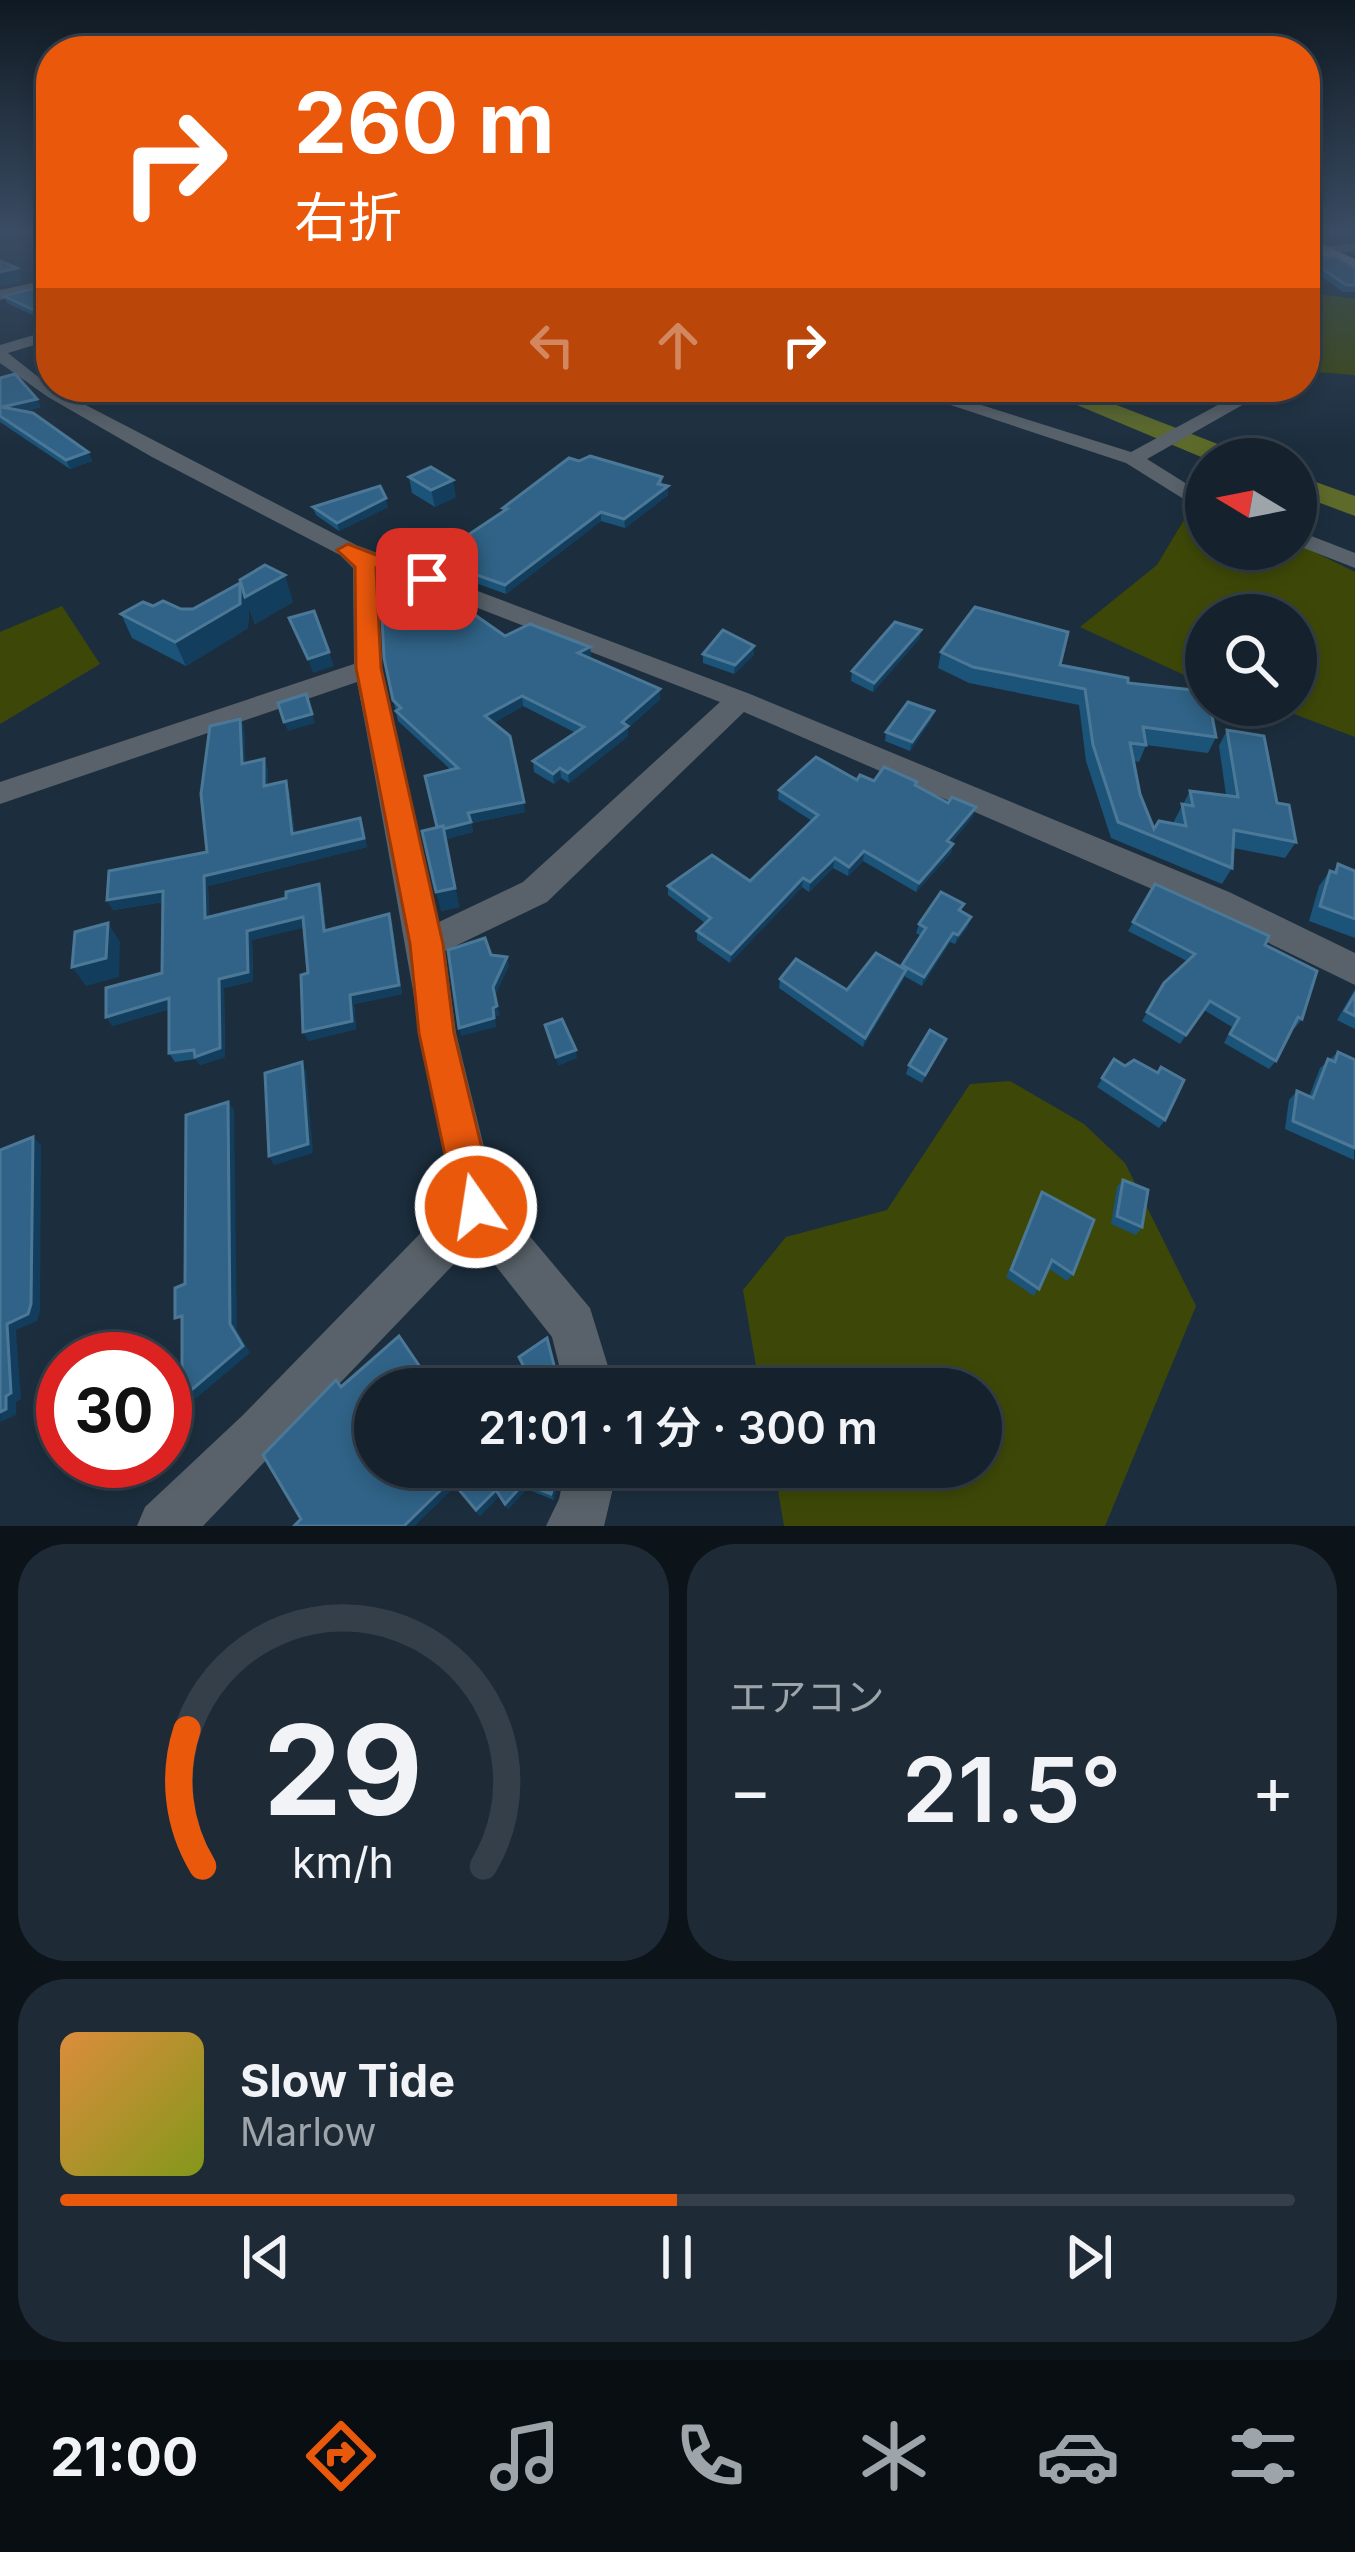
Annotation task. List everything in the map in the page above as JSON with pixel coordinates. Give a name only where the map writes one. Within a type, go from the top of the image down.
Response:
[{"type":"street","points":[[0,353],[36,340]]},
{"type":"street","points":[[0,353],[36,367]]},
{"type":"street","points":[[0,380],[36,370]]},
{"type":"street","points":[[70,402],[348,550],[740,700],[1217,902],[1355,970]]},
{"type":"street","points":[[952,402],[1133,459],[1185,492]]},
{"type":"street","points":[[1133,459],[1237,402]]},
{"type":"street","points":[[1317,546],[1355,561]]},
{"type":"street","points":[[348,550],[365,566],[368,668],[426,944],[436,1033],[476,1207],[573,1325],[584,1368]]},
{"type":"street","points":[[0,793],[368,668]]},
{"type":"street","points":[[426,944],[535,892],[740,700]]},
{"type":"street","points":[[164,1526],[260,1434],[476,1207]]},
{"type":"street","points":[[573,1526],[584,1509],[588,1488]]},
{"type":"green space","points":[[1320,303],[1355,303],[1355,375],[1320,372]]},
{"type":"green space","points":[[1185,518],[1185,570],[1317,570],[1317,553],[1355,572],[1355,737],[1317,723],[1317,594],[1185,594],[1185,675],[1080,627],[1157,565]]},
{"type":"green space","points":[[62,606],[100,664],[0,724],[0,632]]},
{"type":"green space","points":[[1010,1081],[1084,1124],[1125,1163],[1196,1306],[1105,1526],[784,1526],[778,1488],[1002,1488],[1002,1368],[756,1368],[743,1290],[786,1237],[887,1210],[970,1084]]},
{"type":"building","points":[[15,374],[36,398],[2,407],[33,413],[88,452],[66,460],[0,416],[0,378]]},
{"type":"building","points":[[590,456],[662,477],[658,484],[668,486],[624,519],[601,512],[505,585],[432,559],[507,509],[503,508],[569,458],[579,461]]},
{"type":"building","points":[[431,467],[453,480],[431,490],[409,477]]},
{"type":"building","points":[[380,486],[386,498],[337,523],[313,507]]},
{"type":"building","points":[[265,565],[285,575],[245,597],[240,580]]},
{"type":"building","points":[[380,566],[438,589],[505,636],[530,624],[590,647],[578,653],[660,689],[622,722],[628,726],[568,773],[560,768],[553,774],[533,761],[584,727],[522,696],[485,716],[510,736],[524,802],[468,813],[471,822],[437,827],[425,776],[458,768],[396,711],[401,708],[393,700],[384,658],[381,599],[400,591],[380,585]]},
{"type":"building","points":[[240,583],[240,604],[175,642],[121,614],[143,602],[153,606],[163,601],[193,609]]},
{"type":"building","points":[[975,607],[1068,632],[1060,665],[1128,678],[1128,683],[1185,689],[1185,726],[1214,726],[1216,737],[1143,727],[1146,745],[1130,743],[1140,794],[1154,829],[1159,821],[1186,826],[1182,804],[1193,806],[1190,791],[1238,797],[1227,730],[1264,736],[1277,803],[1289,805],[1296,842],[1234,830],[1232,868],[1118,822],[1093,745],[1085,689],[973,667],[941,652]]},
{"type":"building","points":[[314,611],[329,652],[308,659],[289,618]]},
{"type":"building","points":[[895,622],[921,630],[874,683],[852,671]]},
{"type":"building","points":[[723,630],[754,646],[735,665],[703,654]]},
{"type":"building","points":[[306,694],[312,714],[284,722],[278,703]]},
{"type":"building","points":[[908,702],[934,711],[912,742],[886,732]]},
{"type":"building","points":[[240,719],[242,764],[264,759],[264,786],[286,781],[292,834],[360,818],[364,838],[204,876],[205,918],[286,898],[286,892],[319,884],[324,931],[389,914],[399,985],[350,995],[352,1021],[303,1032],[301,975],[308,973],[303,917],[247,931],[248,972],[219,979],[220,1048],[195,1057],[194,1050],[169,1053],[169,998],[106,1017],[106,988],[162,973],[163,891],[107,900],[109,871],[207,852],[201,794],[210,726]]},
{"type":"building","points":[[816,757],[857,780],[860,775],[874,781],[884,767],[948,803],[952,797],[976,807],[947,841],[953,844],[919,883],[864,851],[849,867],[835,858],[810,882],[803,878],[731,954],[697,931],[711,918],[668,886],[712,855],[750,881],[818,815],[779,790]]},
{"type":"building","points":[[443,826],[455,888],[436,892],[422,831]]},
{"type":"building","points":[[1338,864],[1355,871],[1355,919],[1320,906],[1330,871],[1336,873]]},
{"type":"building","points":[[1155,884],[1269,936],[1265,945],[1317,971],[1302,1019],[1298,1017],[1276,1061],[1230,1034],[1239,1018],[1210,1001],[1186,1035],[1147,1012],[1164,983],[1195,954],[1133,922]]},
{"type":"building","points":[[941,892],[964,904],[959,910],[971,917],[958,935],[953,933],[924,977],[902,965],[926,928],[919,924]]},
{"type":"building","points":[[108,923],[106,958],[72,967],[75,932]]},
{"type":"building","points":[[485,938],[491,955],[507,957],[493,987],[494,1018],[459,1028],[448,950]]},
{"type":"building","points":[[876,953],[906,970],[865,1038],[780,979],[796,959],[847,990]]},
{"type":"building","points":[[1355,994],[1355,1016],[1345,1011]]},
{"type":"building","points":[[562,1019],[576,1050],[556,1057],[545,1025]]},
{"type":"building","points":[[930,1030],[946,1039],[925,1075],[909,1065]]},
{"type":"building","points":[[1338,1052],[1355,1060],[1355,1148],[1293,1121],[1297,1091],[1313,1098],[1328,1059],[1335,1062]]},
{"type":"building","points":[[1114,1059],[1125,1066],[1134,1060],[1158,1073],[1161,1067],[1184,1080],[1165,1120],[1102,1078]]},
{"type":"building","points":[[302,1062],[308,1144],[269,1156],[265,1073]]},
{"type":"building","points":[[228,1102],[230,1324],[243,1346],[192,1389],[192,1332],[182,1332],[182,1316],[175,1318],[175,1288],[185,1284],[186,1115]]},
{"type":"building","points":[[33,1137],[31,1304],[28,1314],[7,1324],[11,1393],[6,1396],[6,1409],[0,1412],[0,1150]]},
{"type":"building","points":[[1123,1180],[1148,1190],[1142,1227],[1117,1216]]},
{"type":"building","points":[[1042,1192],[1094,1220],[1073,1274],[1052,1260],[1039,1289],[1011,1270]]},
{"type":"building","points":[[399,1336],[421,1368],[363,1368]]},
{"type":"building","points":[[547,1338],[555,1368],[520,1368],[519,1357]]},
{"type":"building","points":[[354,1376],[354,1488],[443,1488],[404,1526],[294,1526],[301,1519],[263,1455],[336,1380],[341,1387]]},
{"type":"building","points":[[458,1488],[519,1488],[505,1504],[496,1490],[476,1510]]},
{"type":"waterway","points":[[1085,402],[1185,441]]},
{"type":"waterway","points":[[1317,492],[1355,507]]},
{"type":"route","points":[[427,579],[348,550],[365,566],[368,668],[426,944],[436,1033],[476,1207]]}]
